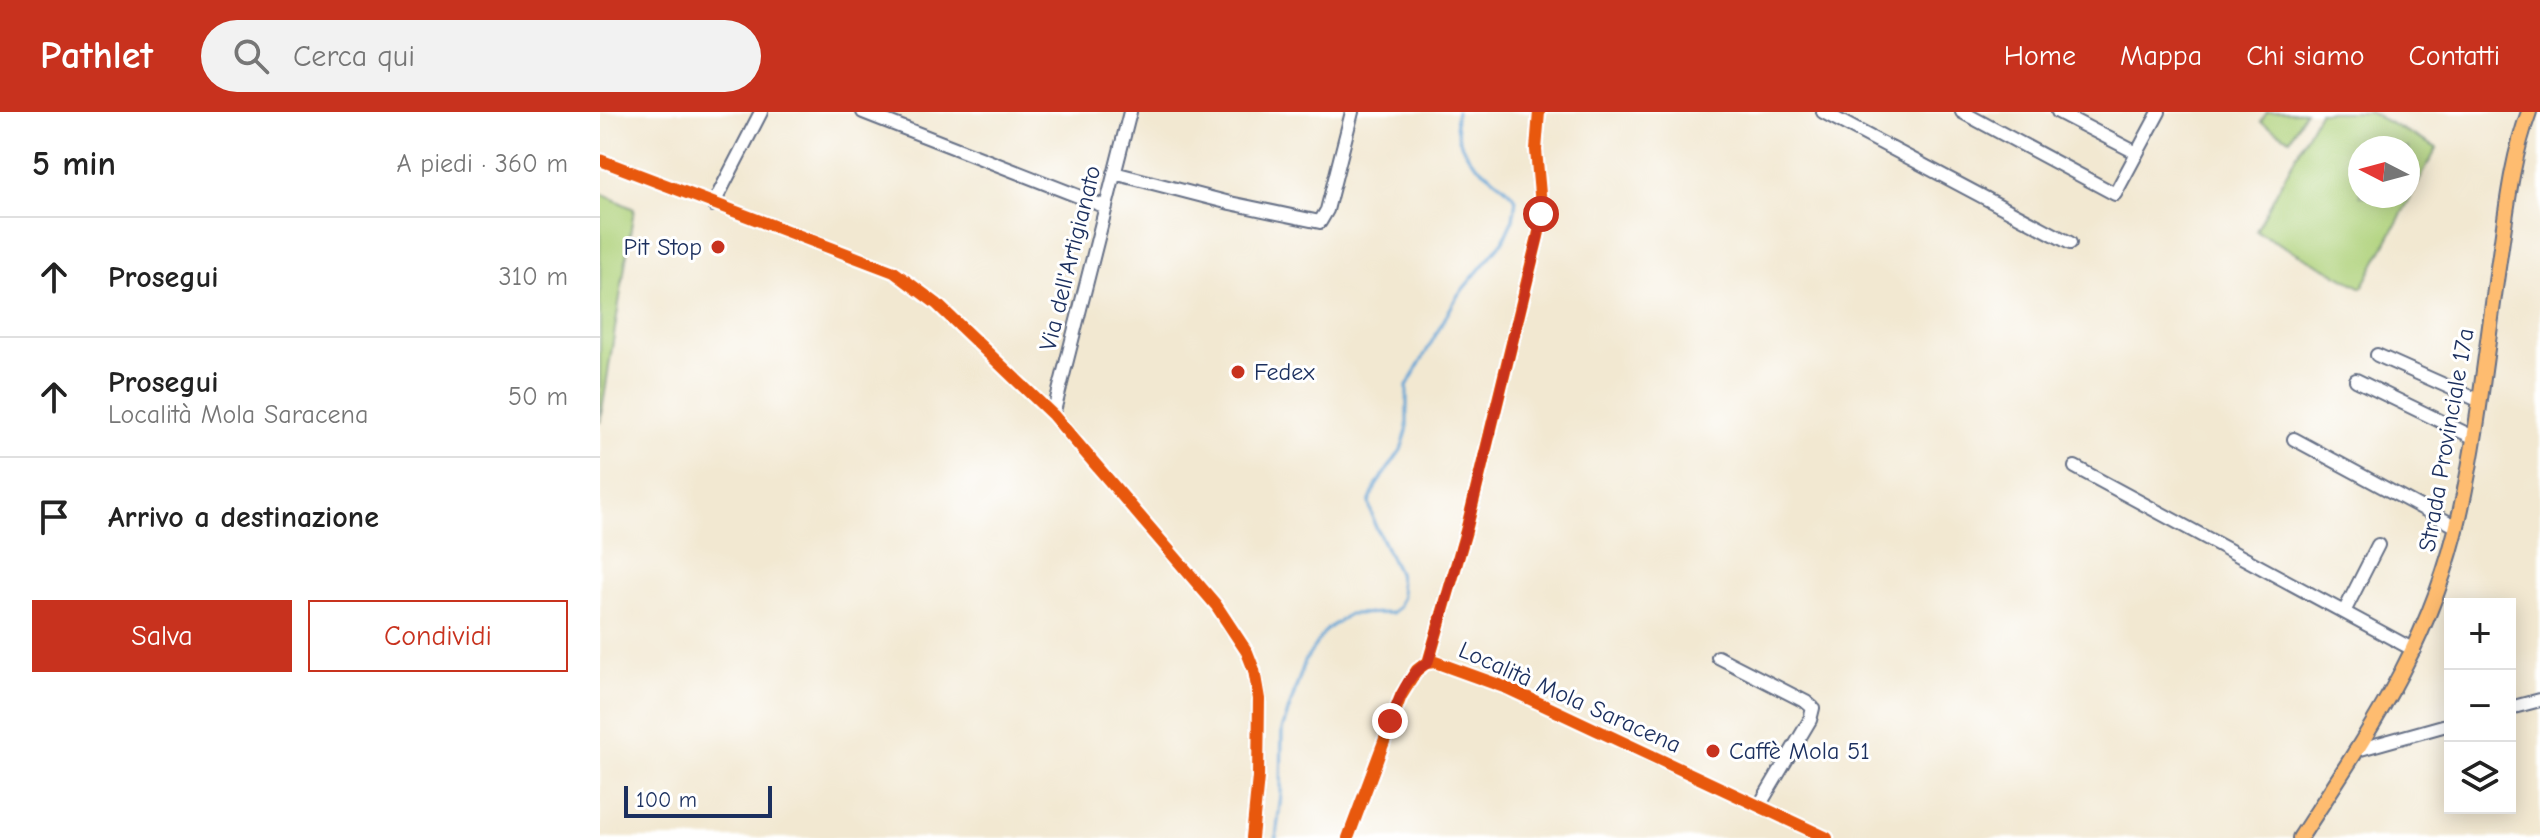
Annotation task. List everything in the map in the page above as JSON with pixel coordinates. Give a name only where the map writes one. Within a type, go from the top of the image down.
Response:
[{"type":"main road","name":"Strada Provinciale 17a","points":[[2300,838],[2386,703],[2414,650],[2442,580],[2457,527],[2473,437],[2511,176],[2529,112]]},
{"type":"street","points":[[713,205],[761,112]]},
{"type":"street","points":[[863,112],[1106,207]]},
{"type":"street","name":"Via dell'Artigianato","points":[[1053,415],[1130,112]]},
{"type":"street","points":[[1114,173],[1320,222],[1327,210],[1352,112]]},
{"type":"street","points":[[1428,663],[1466,531],[1539,232],[1541,209],[1536,150],[1539,112]]},
{"type":"street","points":[[1823,112],[2070,243]]},
{"type":"street","points":[[1962,112],[2115,194],[2159,112]]},
{"type":"street","points":[[2058,112],[2137,153]]},
{"type":"street","points":[[600,160],[901,277],[937,304],[1053,415],[1216,605],[1247,652],[1257,681],[1259,699],[1257,788],[1252,838]]},
{"type":"street","points":[[2377,355],[2478,400]]},
{"type":"street","points":[[2356,380],[2473,437]]},
{"type":"street","points":[[2294,439],[2457,527]]},
{"type":"street","points":[[2075,467],[2414,650]]},
{"type":"street","points":[[2344,612],[2378,545]]},
{"type":"street","points":[[1718,657],[1813,708],[1810,720],[1759,806]]},
{"type":"street","name":"Località Mola Saracena","points":[[1348,838],[1398,704],[1414,673],[1428,663],[1446,665],[1507,688],[1827,838]]},
{"type":"street","points":[[2516,706],[2540,700]]},
{"type":"street","points":[[2357,750],[2444,726]]},
{"type":"green space","points":[[2267,112],[2305,112],[2290,139],[2261,122]]},
{"type":"green space","points":[[2319,112],[2369,112],[2414,136],[2348,136],[2348,208],[2405,208],[2362,288],[2256,231]]},
{"type":"green space","points":[[2420,139],[2437,148],[2420,180]]},
{"type":"green space","points":[[600,193],[634,209],[600,423]]},
{"type":"waterway","points":[[1276,838],[1281,795],[1282,730],[1305,661],[1325,631],[1349,614],[1392,613],[1398,608],[1402,596],[1398,573],[1374,523],[1369,503],[1376,486],[1401,450],[1407,431],[1407,386],[1458,295],[1503,241],[1513,219],[1516,199],[1467,154],[1457,131],[1457,112]]},
{"type":"cycle path","points":[[1428,663],[1466,531],[1539,232],[1541,205],[1536,150],[1539,112]]},
{"type":"cycle path","points":[[600,160],[894,272],[937,304],[1053,415],[1216,605],[1247,652],[1259,699],[1258,777],[1252,838]]},
{"type":"cycle path","points":[[1348,838],[1401,696],[1417,670],[1426,663],[1435,662],[1507,688],[1827,838]]},
{"type":"place","name":"Pit Stop","points":[[718,247]]},
{"type":"place","name":"Fedex","points":[[1238,372]]},
{"type":"place","name":"Caffè Mola 51","points":[[1713,751]]},
{"type":"route","points":[[1390,721],[1411,677],[1428,663],[1466,531],[1541,214]]}]
